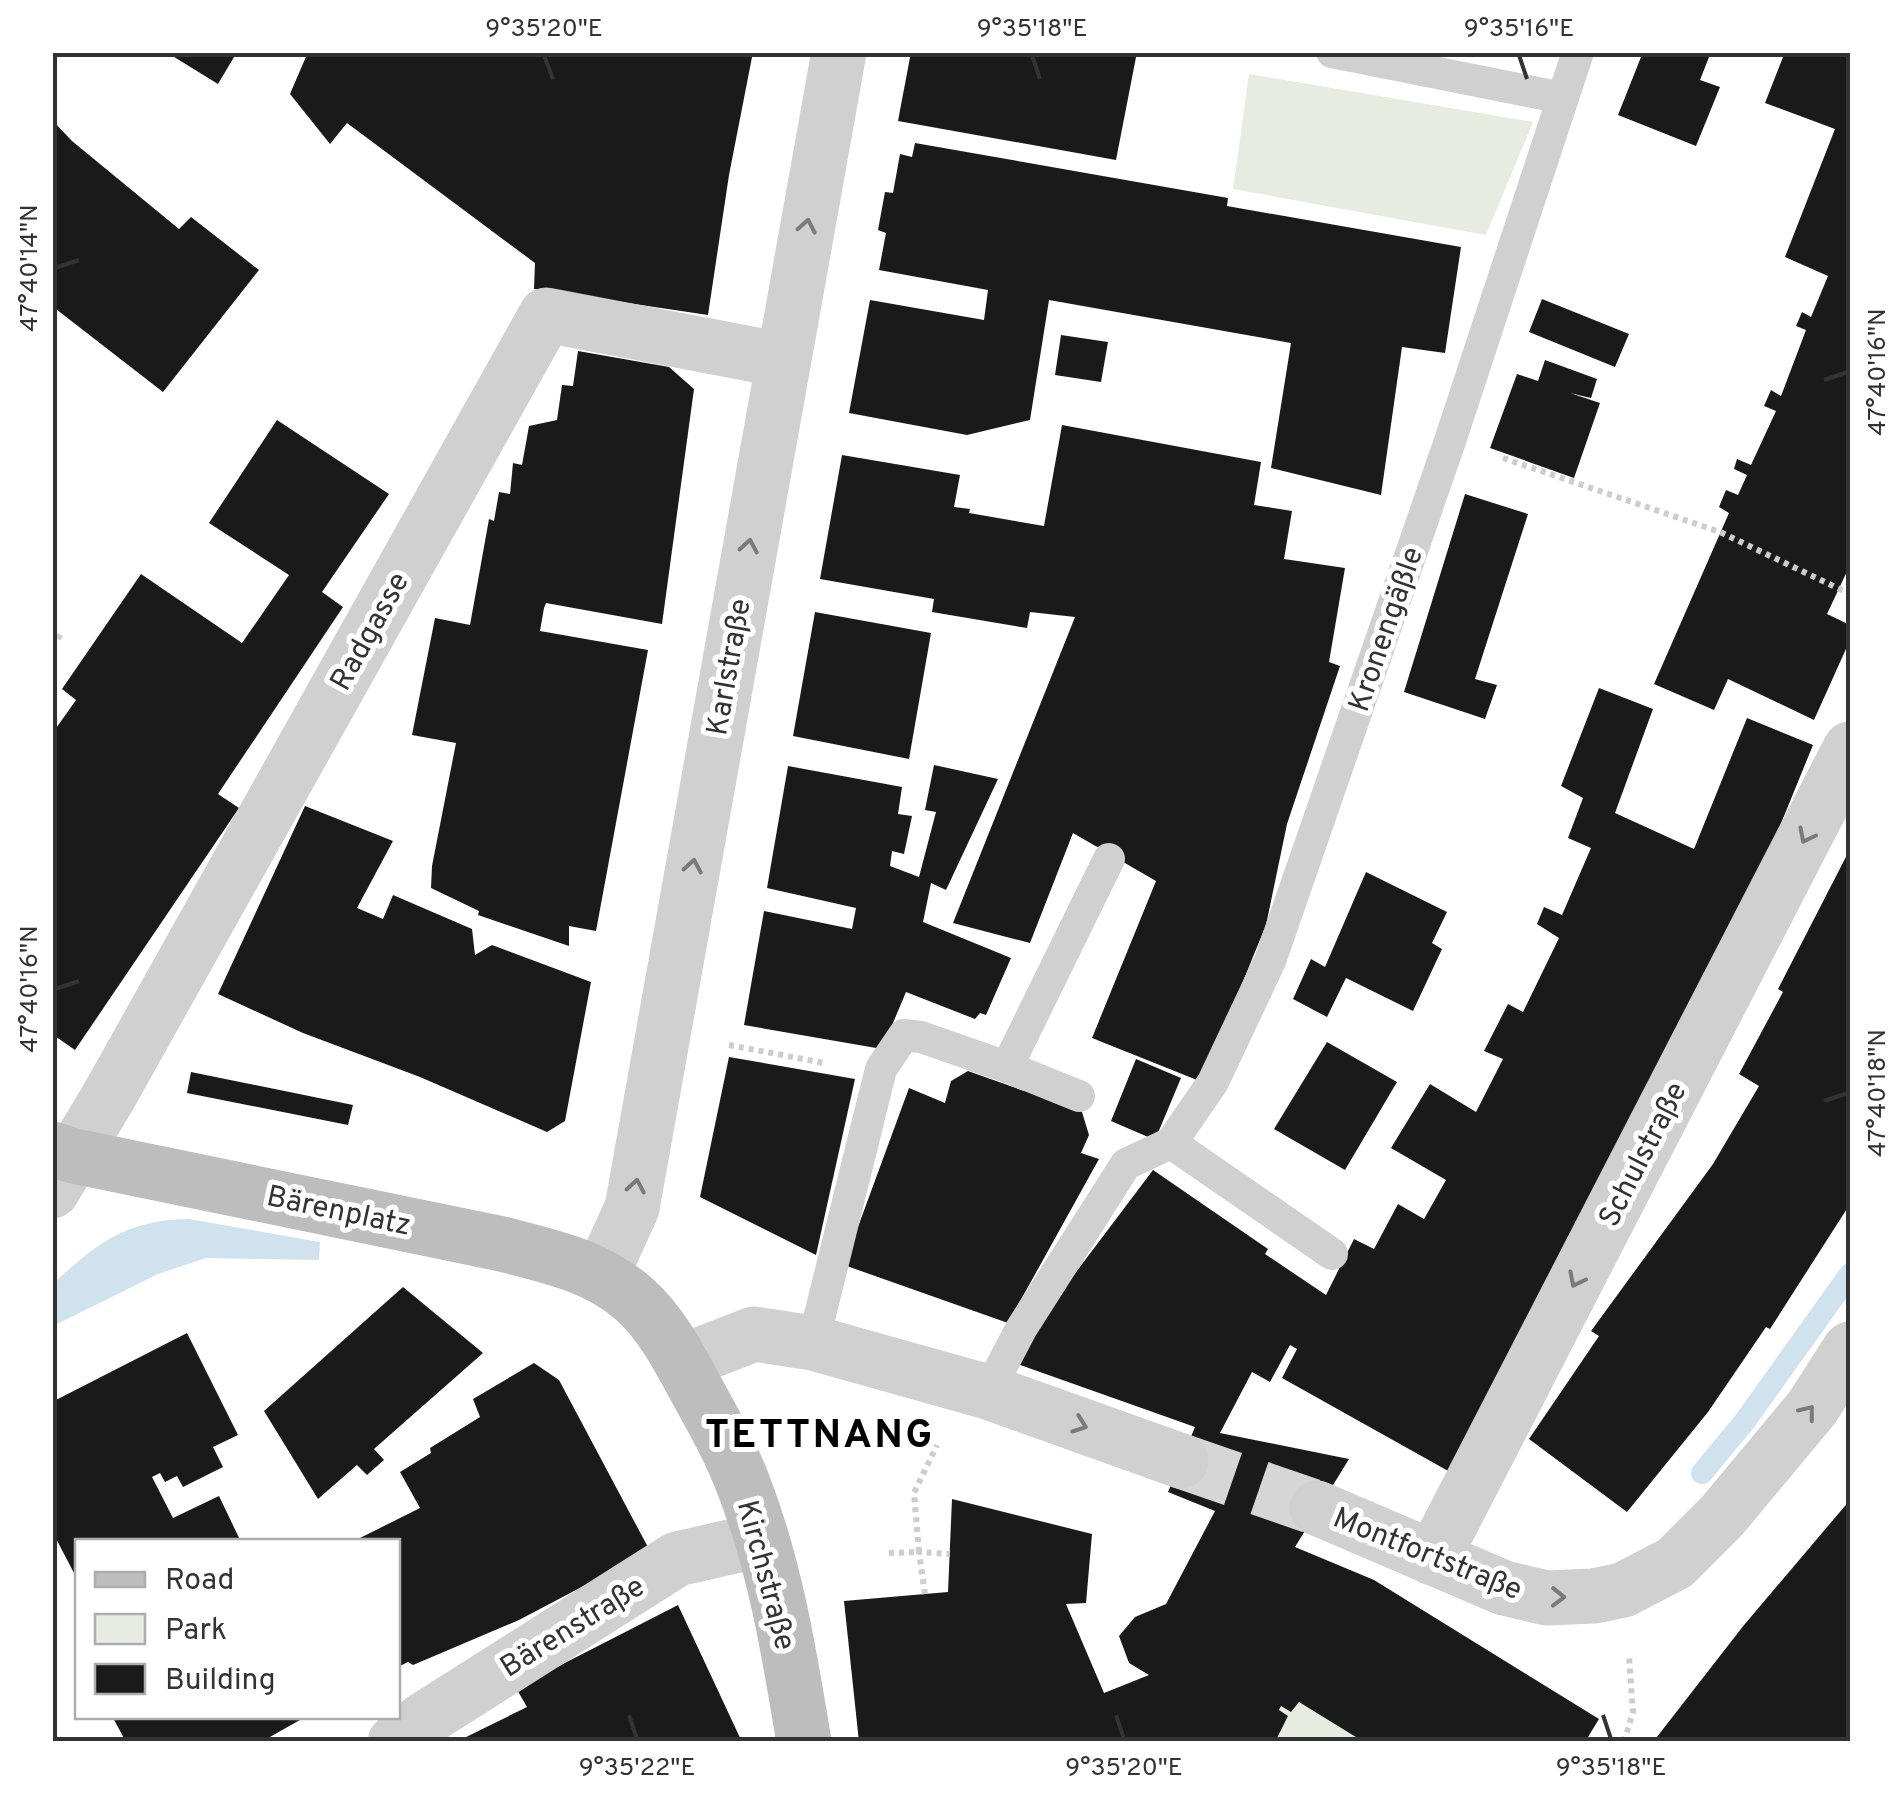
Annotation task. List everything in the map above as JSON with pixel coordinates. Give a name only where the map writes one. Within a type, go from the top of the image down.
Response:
[{"type":"street","name":"Karlstraße","points":[[601,1276],[632,1208],[839,52]]},
{"type":"street","name":"Radgasse","points":[[60,1165],[546,315],[782,360]]},
{"type":"street","name":"Schulstraße","points":[[1433,1558],[1850,749]]},
{"type":"street","name":"Bärenplatz","points":[[60,1165],[502,1244],[564,1260],[601,1276]]},
{"type":"street","name":"Kirchstraße","points":[[601,1276],[634,1300],[659,1328],[720,1431],[746,1491],[761,1540],[788,1649],[804,1742]]},
{"type":"street","points":[[682,1362],[754,1334],[813,1343],[988,1392],[1181,1460]]},
{"type":"street","name":"Montfortstraße","points":[[1318,1508],[1504,1588],[1547,1598],[1624,1590],[1675,1563],[1722,1516],[1812,1408],[1850,1350]]},
{"type":"street","name":"Bärenstraße","points":[[396,1742],[424,1720],[677,1559],[761,1540]]},
{"type":"lane","points":[[1332,52],[1563,98]]},
{"type":"lane","name":"Kronengäßle","points":[[1171,1144],[1213,1082],[1270,961],[1450,441],[1578,52]]},
{"type":"lane","points":[[1007,1068],[1108,858]]},
{"type":"lane","points":[[813,1343],[881,1069],[904,1036],[921,1037],[1079,1096]]},
{"type":"lane","points":[[988,1392],[1022,1328],[1126,1164],[1171,1144],[1332,1254]]},
{"type":"path","points":[[1487,452],[1720,532],[1850,594]]},
{"type":"path","points":[[52,648],[63,630]]},
{"type":"path","points":[[776,1052],[813,1062]]},
{"type":"path","points":[[925,1469],[914,1493],[925,1594]]},
{"type":"path","points":[[889,1553],[950,1554]]},
{"type":"path","points":[[1624,1590],[1633,1712],[1624,1742]]},
{"type":"green space","points":[[1249,74],[1533,122],[1486,235],[1233,189]]},
{"type":"green space","points":[[1299,1702],[1364,1742],[1275,1742],[1288,1716],[1279,1710],[1281,1706],[1291,1712]]},
{"type":"water","points":[[189,1219],[320,1242],[319,1260],[206,1258],[158,1274],[53,1326],[53,1284],[84,1257],[130,1229]]},
{"type":"building","points":[[166,52],[237,52],[218,84]]},
{"type":"building","points":[[308,52],[753,52],[708,315],[534,289],[535,263],[347,123],[330,144],[290,94]]},
{"type":"building","points":[[911,52],[1137,52],[1116,160],[898,121]]},
{"type":"building","points":[[1643,52],[1711,52],[1700,80],[1720,87],[1696,146],[1618,115]]},
{"type":"building","points":[[1785,52],[1850,52],[1850,565],[1827,614],[1850,625],[1850,640],[1814,720],[1728,679],[1714,710],[1654,684],[1729,513],[1719,507],[1726,490],[1738,495],[1747,475],[1734,469],[1737,459],[1751,465],[1776,411],[1764,406],[1771,390],[1781,396],[1806,330],[1796,326],[1802,312],[1811,317],[1828,276],[1785,257],[1835,129],[1765,103]]},
{"type":"building","points":[[52,120],[179,229],[191,217],[259,270],[163,392],[52,306]]},
{"type":"building","points":[[915,143],[1228,198],[1227,206],[1461,247],[1445,353],[1402,347],[1381,495],[1271,468],[1291,343],[1049,300],[1030,420],[967,435],[849,413],[870,300],[984,320],[988,290],[879,270],[886,233],[878,230],[885,192],[893,193],[900,154],[912,157]]},
{"type":"building","points":[[1542,299],[1629,334],[1615,367],[1529,332]]},
{"type":"building","points":[[1061,335],[1108,342],[1101,382],[1055,375]]},
{"type":"building","points":[[578,351],[669,367],[694,389],[662,624],[546,603],[544,608],[540,631],[648,650],[596,931],[569,926],[569,946],[478,915],[479,911],[431,888],[456,743],[412,735],[435,618],[470,625],[489,519],[494,521],[499,492],[510,494],[513,463],[522,465],[529,426],[557,420],[562,385],[573,386]]},
{"type":"building","points":[[1545,360],[1597,379],[1591,398],[1570,393],[1600,403],[1574,478],[1490,448],[1517,374],[1538,381]]},
{"type":"building","points":[[277,420],[389,494],[322,592],[343,607],[218,794],[239,808],[75,1050],[52,1034],[52,734],[76,700],[62,689],[141,574],[242,643],[289,575],[209,523]]},
{"type":"building","points":[[1062,425],[1261,462],[1254,505],[1292,511],[1284,559],[1345,568],[1329,662],[1340,666],[1287,824],[1266,925],[1202,1082],[1092,1038],[1156,881],[1073,833],[1030,943],[953,923],[1075,617],[1030,612],[1027,628],[932,612],[934,599],[820,579],[842,455],[960,475],[954,507],[1044,526]]},
{"type":"building","points":[[1465,494],[1528,514],[1475,679],[1497,685],[1485,719],[1404,692]]},
{"type":"building","points":[[815,612],[931,633],[909,759],[793,736]]},
{"type":"building","points":[[1599,688],[1653,709],[1615,813],[1694,849],[1747,718],[1813,745],[1757,882],[1450,1472],[1282,1378],[1297,1349],[1290,1345],[1270,1382],[1252,1372],[1220,1433],[1349,1459],[1295,1547],[1374,1580],[1599,1719],[1585,1742],[1364,1742],[1299,1702],[1291,1712],[1281,1706],[1279,1710],[1288,1716],[1275,1742],[859,1742],[844,1601],[948,1592],[952,1499],[1092,1534],[1086,1603],[1066,1604],[1104,1693],[1149,1675],[1129,1663],[1119,1636],[1135,1617],[1166,1604],[1215,1511],[1168,1492],[1195,1427],[1009,1361],[1153,1170],[1268,1249],[1265,1254],[1326,1295],[1354,1239],[1374,1249],[1398,1204],[1424,1219],[1446,1180],[1391,1148],[1430,1084],[1476,1112],[1503,1059],[1484,1051],[1508,1004],[1523,1012],[1559,938],[1537,924],[1544,907],[1562,915],[1591,848],[1568,838],[1583,798],[1561,786]]},
{"type":"building","points":[[934,765],[998,779],[946,890],[931,883],[923,922],[1011,958],[986,1015],[980,1013],[975,1019],[906,992],[882,1049],[744,1025],[764,911],[852,929],[856,908],[767,888],[788,766],[902,787],[898,814],[912,816],[904,854],[892,851],[890,866],[919,877],[936,812],[925,810]]},
{"type":"building","points":[[305,806],[393,841],[357,908],[383,919],[393,895],[472,929],[475,955],[492,945],[591,982],[565,1121],[547,1132],[420,1077],[303,1033],[218,994]]},
{"type":"building","points":[[1850,849],[1850,1204],[1770,1329],[1766,1327],[1708,1412],[1627,1512],[1529,1439],[1599,1336],[1591,1331],[1713,1164],[1759,1086],[1739,1074],[1783,992],[1778,989]]},
{"type":"building","points":[[1366,872],[1447,912],[1432,943],[1442,949],[1413,1011],[1346,978],[1327,1017],[1293,999],[1311,959],[1325,967]]},
{"type":"building","points":[[1327,1042],[1397,1082],[1345,1170],[1274,1129]]},
{"type":"building","points":[[729,1057],[855,1079],[816,1255],[700,1197]]},
{"type":"building","points":[[1136,1059],[1181,1078],[1155,1140],[1111,1121]]},
{"type":"building","points":[[968,1071],[1024,1091],[1027,1081],[1082,1112],[1089,1135],[1081,1153],[1099,1159],[1008,1323],[844,1265],[909,1088],[945,1103],[951,1081]]},
{"type":"building","points":[[191,1072],[353,1105],[348,1125],[187,1093]]},
{"type":"building","points":[[403,1287],[483,1353],[374,1449],[384,1460],[367,1475],[357,1465],[318,1499],[264,1411]]},
{"type":"building","points":[[187,1333],[238,1435],[213,1447],[223,1467],[183,1487],[177,1476],[165,1482],[160,1473],[152,1477],[173,1518],[219,1496],[240,1539],[75,1539],[74,1573],[52,1531],[52,1402]]},
{"type":"building","points":[[534,1363],[559,1380],[650,1551],[519,1620],[413,1665],[408,1662],[400,1666],[400,1539],[358,1539],[420,1508],[400,1472],[480,1417],[473,1399]]},
{"type":"building","points":[[1850,1500],[1850,1742],[1653,1742],[1744,1625]]},
{"type":"building","points":[[678,1605],[742,1742],[456,1742],[527,1707],[516,1688]]},
{"type":"building","points":[[114,1719],[302,1719],[261,1742],[126,1742]]},
{"type":"waterway","points":[[1702,1473],[1745,1421],[1850,1274]]},
{"type":"tunnel","points":[[1181,1461],[1317,1508]]},
{"type":"district","name":"TETTNANG","points":[[820,1433]]}]
